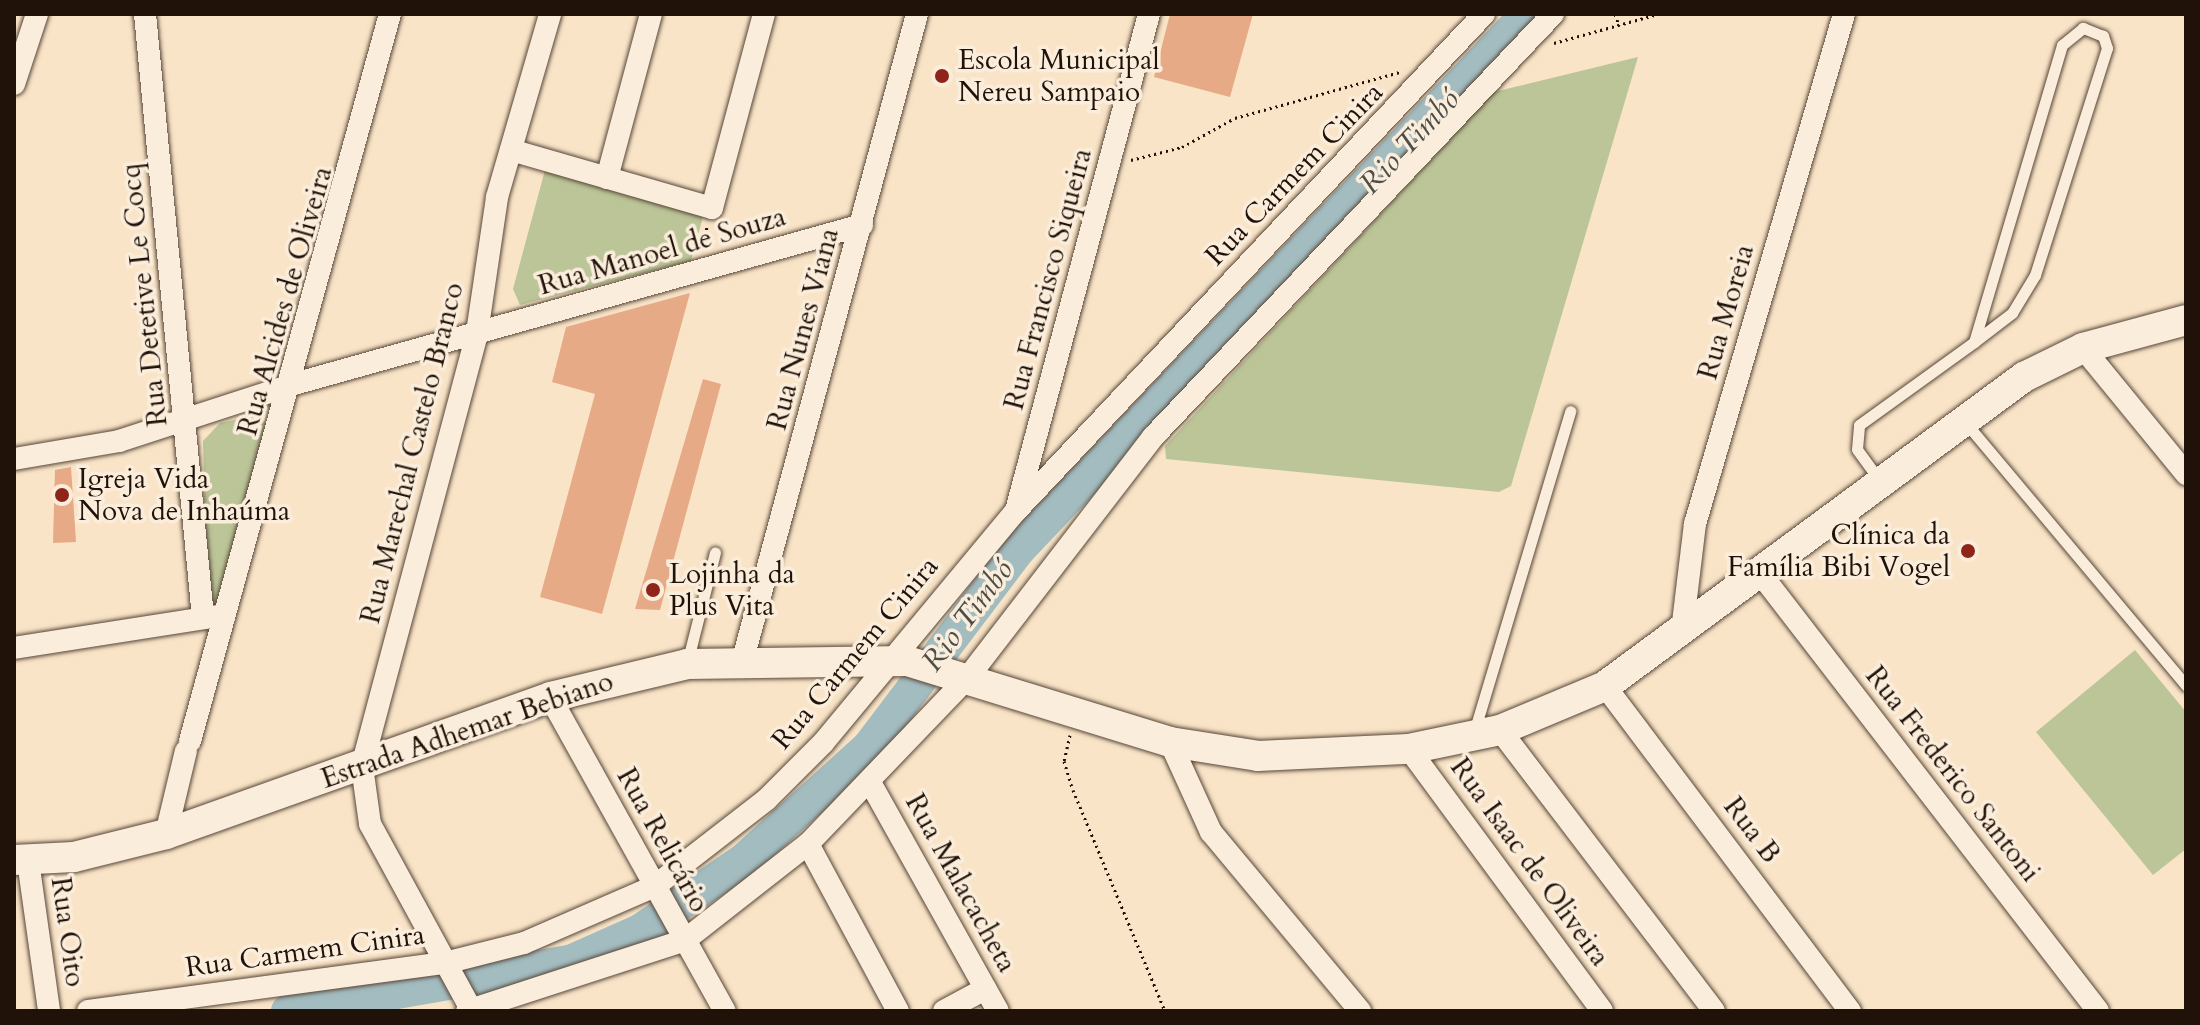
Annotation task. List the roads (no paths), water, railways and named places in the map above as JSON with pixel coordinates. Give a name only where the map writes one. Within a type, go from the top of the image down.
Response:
[{"type":"main road","name":"Estrada Adhemar Bebiano","points":[[21,861],[166,834],[550,697],[687,664],[743,659],[898,660],[960,674],[1170,742],[1258,756],[1409,749],[1486,733],[1605,686],[1760,573],[1962,418],[2083,348],[2186,320]]},
{"type":"street","points":[[14,84],[37,14]]},
{"type":"street","name":"Rua Detetive Le Cocq","points":[[145,14],[188,421],[203,618]]},
{"type":"street","name":"Rua Alcides de Oliveira","points":[[166,834],[188,746],[294,384],[390,14]]},
{"type":"street","name":"Rua Marechal Castelo Branco","points":[[362,766],[477,333],[511,150],[550,14]]},
{"type":"street","points":[[607,178],[651,14]]},
{"type":"street","points":[[511,150],[712,208],[764,14]]},
{"type":"street","name":"Rua Nunes Viana","points":[[743,659],[917,14]]},
{"type":"street","name":"Rua Francisco Siqueira","points":[[1015,512],[1149,14]]},
{"type":"street","name":"Rua Carmem Cinira","points":[[88,1011],[447,966],[524,943],[658,892],[767,799],[898,660],[1015,512],[1448,57],[1484,14]]},
{"type":"street","points":[[362,766],[370,824],[469,1008],[682,935],[808,844],[871,784],[1153,437],[1553,14]]},
{"type":"street","name":"Rua Moreia","points":[[1682,631],[1695,524],[1844,14]]},
{"type":"street","name":"Rua Manoel de Souza","points":[[14,459],[75,451],[188,421],[294,384],[696,275],[862,225]]},
{"type":"street","points":[[2083,348],[2186,474]]},
{"type":"street","name":"Rua Frederico Santoni","points":[[1760,573],[2098,1011]]},
{"type":"street","points":[[14,648],[227,615]]},
{"type":"street","name":"Rua B","points":[[1605,686],[1850,1011]]},
{"type":"street","name":"Rua Relicário","points":[[550,697],[725,1011]]},
{"type":"street","points":[[1486,733],[1714,1011]]},
{"type":"street","points":[[1170,742],[1211,832],[1360,1011]]},
{"type":"street","name":"Rua Isaac de Oliveira","points":[[1409,749],[1602,1011]]},
{"type":"street","name":"Rua Malacacheta","points":[[871,784],[998,1011]]},
{"type":"street","points":[[808,844],[898,1011]]},
{"type":"street","name":"Rua Oito","points":[[21,861],[49,1011]]},
{"type":"street","points":[[944,1011],[985,989]]},
{"type":"lane","points":[[1880,481],[1854,431],[1974,342],[2012,313],[2035,275],[2107,48],[2103,36],[2083,28],[2062,45],[1974,342]]},
{"type":"lane","points":[[1486,733],[1570,411]]},
{"type":"lane","points":[[1962,418],[2186,685]]},
{"type":"lane","points":[[687,664],[715,552]]},
{"type":"waterway","name":"Rio Timbó","points":[[288,1011],[570,962],[640,931],[744,860],[869,747],[1019,549],[1527,14]]},
{"type":"place","name":"Escola Municipal Nereu Sampaio","points":[[942,76]]},
{"type":"place","name":"Igreja Vida Nova de Inhaúma","points":[[62,495]]},
{"type":"place","name":"Clínica da Família Bibi Vogel","points":[[1968,551]]},
{"type":"place","name":"Lojinha da Plus Vita","points":[[653,590]]}]
